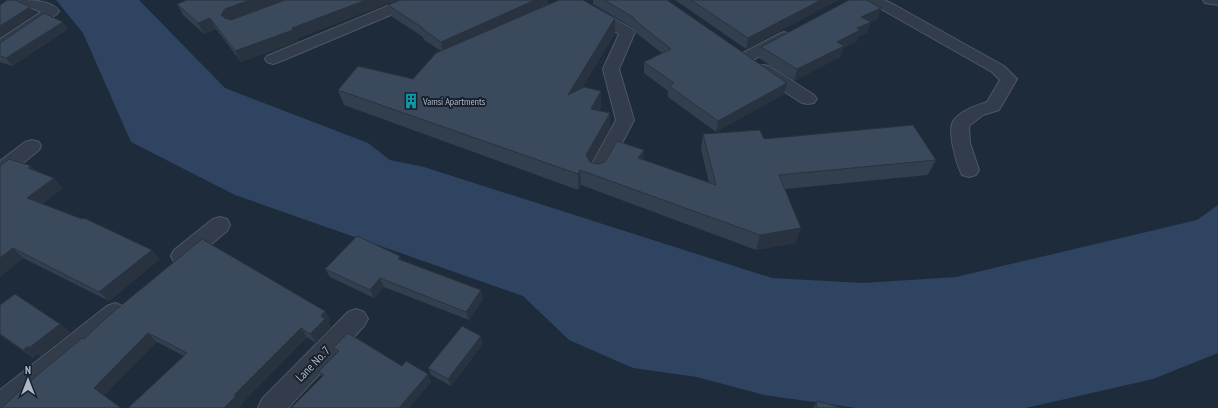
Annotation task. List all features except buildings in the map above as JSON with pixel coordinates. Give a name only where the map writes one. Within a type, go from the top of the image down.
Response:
[{"type":"street","points":[[0,46],[52,11],[25,0]]},
{"type":"street","points":[[273,59],[414,0]]},
{"type":"street","points":[[1210,0],[1218,2]]},
{"type":"street","points":[[884,2],[998,69],[1009,79],[993,106],[976,111],[960,124],[961,143],[969,170]]},
{"type":"street","points":[[580,5],[627,32],[611,69],[625,120],[598,171]]},
{"type":"street","points":[[794,31],[739,53],[808,99]]},
{"type":"street","points":[[0,171],[32,146]]},
{"type":"street","points":[[165,271],[220,225]]},
{"type":"street","points":[[0,406],[128,301]]},
{"type":"street","name":"Lane No. 7","points":[[271,408],[356,319]]},
{"type":"water","points":[[56,0],[139,0],[225,88],[368,143],[390,160],[424,167],[772,278],[863,283],[956,277],[1197,220],[1218,205],[1218,353],[1153,379],[1026,408],[856,408],[764,395],[697,377],[633,368],[569,340],[523,296],[235,195],[131,142],[83,33]]},
{"type":"place","name":"Vamsi Apartments","points":[[411,101]]}]
